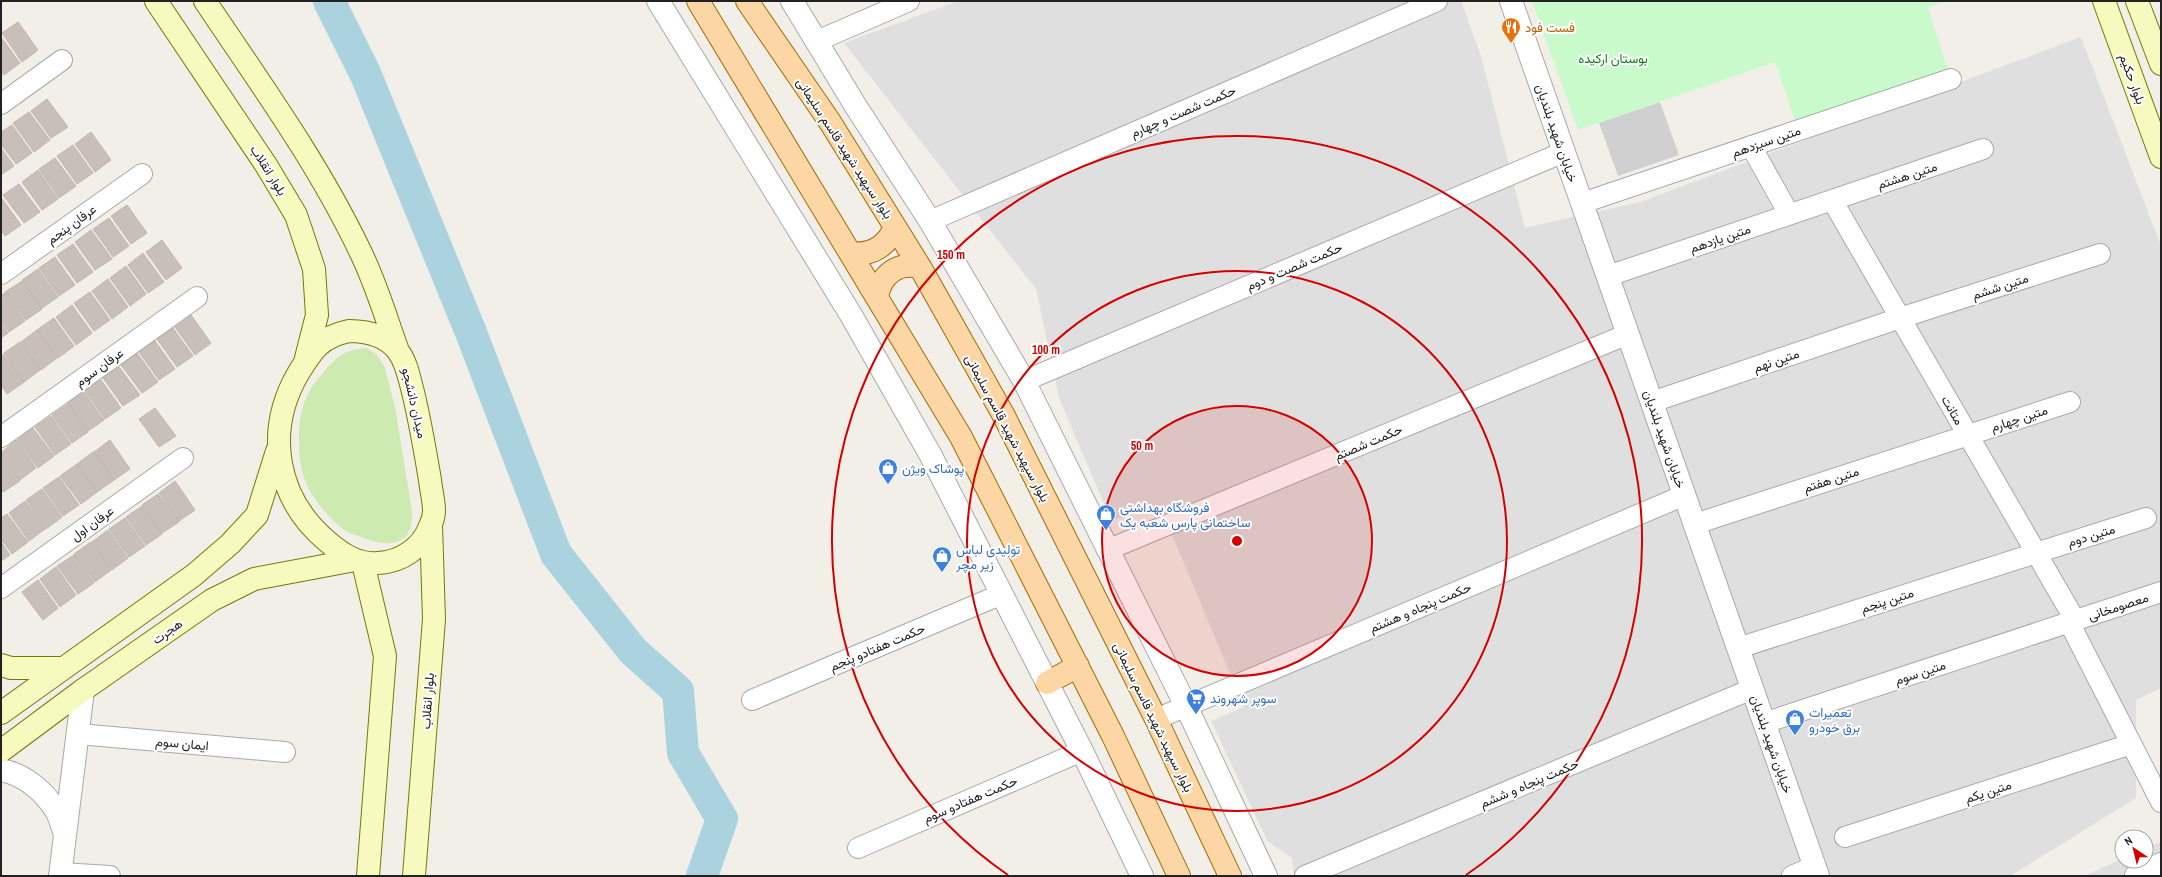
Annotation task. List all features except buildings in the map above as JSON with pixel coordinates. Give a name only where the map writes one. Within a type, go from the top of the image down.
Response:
[{"type":"main road","name":"بلوار انقلاب","points":[[156,1],[266,165],[296,215],[314,269],[317,315],[305,362]]},
{"type":"main road","points":[[205,1],[300,143],[332,196],[361,253],[398,351]]},
{"type":"main road","points":[[698,1],[961,437],[1113,736],[1179,876]]},
{"type":"main road","name":"بلوار سپهبد شهید قاسم سلیمانی","points":[[747,1],[830,122],[895,226],[920,267],[1004,416],[1156,719],[1230,876]]},
{"type":"main road","name":"بلوار حکیم","points":[[2104,1],[2161,156]]},
{"type":"main road","points":[[2137,1],[2157,39],[2161,64]]},
{"type":"main road","points":[[850,253],[860,254],[878,249],[886,243],[895,226]]},
{"type":"main road","points":[[877,297],[881,282],[891,271],[905,265],[920,267]]},
{"type":"main road","name":"میدان دانشجو","points":[[349,331],[363,331],[376,334],[389,341],[398,351],[406,363],[424,436],[434,511],[431,525],[424,537],[404,556],[384,563],[359,561],[337,550],[314,531],[296,506],[284,478],[278,448],[281,418],[290,388],[313,350],[323,340],[335,334],[349,331]]},
{"type":"main road","points":[[1,713],[194,575],[230,544],[257,515],[278,448]]},
{"type":"main road","name":"بلوار انقلاب","points":[[414,876],[434,619],[431,525]]},
{"type":"main road","points":[[359,561],[385,656],[368,876]]},
{"type":"main road","name":"هجرت","points":[[1,751],[84,690],[212,600],[254,579],[359,561]]},
{"type":"main road","points":[[1,665],[11,668],[64,668]]},
{"type":"main road","points":[[1047,683],[1078,666]]},
{"type":"street","points":[[658,1],[851,315],[930,454],[1082,751],[1142,876]]},
{"type":"street","points":[[792,1],[855,105],[930,221],[1024,381],[1186,706],[1266,876]]},
{"type":"street","points":[[817,41],[909,1]]},
{"type":"street","name":"حکمت شصت و چهارم","points":[[930,221],[1437,1]]},
{"type":"street","name":"خیابان شهید بلندیان","points":[[1511,1],[1816,871]]},
{"type":"street","points":[[1,104],[62,60]]},
{"type":"street","name":"متین سیزدهم","points":[[1582,203],[1951,79]]},
{"type":"street","points":[[1751,146],[1789,214]]},
{"type":"street","name":"متین هشتم","points":[[1832,200],[1983,149]]},
{"type":"street","name":"حکمت شصت و دوم","points":[[1024,381],[1564,152]]},
{"type":"street","name":"عرفان پنجم","points":[[1,274],[142,174]]},
{"type":"street","name":"متین یازدهم","points":[[1608,276],[1832,200]]},
{"type":"street","name":"متانت","points":[[1832,200],[2036,552],[2072,621],[2131,744],[2161,802]]},
{"type":"street","name":"متین ششم","points":[[1900,318],[2100,254]]},
{"type":"street","name":"عرفان سوم","points":[[1,437],[197,297]]},
{"type":"street","name":"متین نهم","points":[[1652,402],[1900,318]]},
{"type":"street","name":"حکمت شصتم","points":[[1107,550],[1628,334]]},
{"type":"street","name":"متین چهارم","points":[[1968,434],[2070,402]]},
{"type":"street","name":"متین هفتم","points":[[1695,524],[1968,434]]},
{"type":"street","name":"عرفان اول","points":[[1,588],[183,458]]},
{"type":"street","name":"حکمت پنجاه و هشتم","points":[[1156,719],[1684,495]]},
{"type":"street","name":"متین دوم","points":[[2036,552],[2146,518]]},
{"type":"street","name":"متین پنجم","points":[[1738,648],[2036,552]]},
{"type":"street","name":"معصومخانی","points":[[2072,621],[2161,592]]},
{"type":"street","name":"حکمت هفتادو پنجم","points":[[752,700],[1002,594]]},
{"type":"street","name":"متین سوم","points":[[1764,723],[2072,621]]},
{"type":"street","name":"حکمت پنجاه و ششم","points":[[1305,876],[1752,689]]},
{"type":"street","points":[[84,690],[61,874],[110,876]]},
{"type":"street","name":"ایمان سوم","points":[[78,734],[285,752]]},
{"type":"street","name":"متین یکم","points":[[1845,837],[2131,744]]},
{"type":"street","name":"حکمت هفتادو سوم","points":[[858,848],[1082,751]]},
{"type":"street","points":[[1,770],[10,772],[36,787],[56,810],[66,838]]},
{"type":"street","points":[[2136,876],[2161,864]]},
{"type":"street","points":[[1792,876],[1816,871]]},
{"type":"shaded area","points":[[958,1],[1461,1],[1481,56],[1525,228],[1640,202],[2081,37],[2161,246],[2161,688],[2136,700],[2136,798],[2010,876],[1294,876],[1292,858],[1268,842],[1211,721],[1244,707],[1160,506],[1111,520],[1059,398],[1036,289],[844,43]]},
{"type":"shaded area","points":[[1660,102],[1679,155],[1618,176],[1599,123]]},
{"type":"shaded area","points":[[2161,842],[2161,876],[2084,876],[2114,863],[2114,869],[2154,869],[2154,845]]},
{"type":"green space","name":"بوستان ارکیده","points":[[1532,1],[1944,1],[1928,8],[1949,73],[1795,121],[1775,62],[1578,130]]},
{"type":"green space","points":[[367,348],[377,355],[385,368],[395,407],[412,511],[409,532],[404,538],[397,542],[390,543],[371,541],[352,534],[334,522],[320,506],[310,491],[304,478],[300,459],[299,431],[301,416],[305,401],[312,387],[332,362],[350,351]]},
{"type":"waterway","points":[[329,1],[365,73],[470,330],[556,554],[633,651],[678,691],[683,753],[722,819],[702,876]]},
{"type":"place","name":"فست فود","points":[[1511,44]]},
{"type":"place","name":"پوشاک ویژن","points":[[888,485]]},
{"type":"place","name":"فروشگاه بهداشتی ساختمانی پارس شعبه یک","points":[[1106,531]]},
{"type":"place","name":"تولیدی لباس زیر مچر","points":[[942,573]]},
{"type":"place","name":"سوپر شهروند","points":[[1196,715]]},
{"type":"place","name":"تعمیرات برق خودرو","points":[[1795,736]]}]
